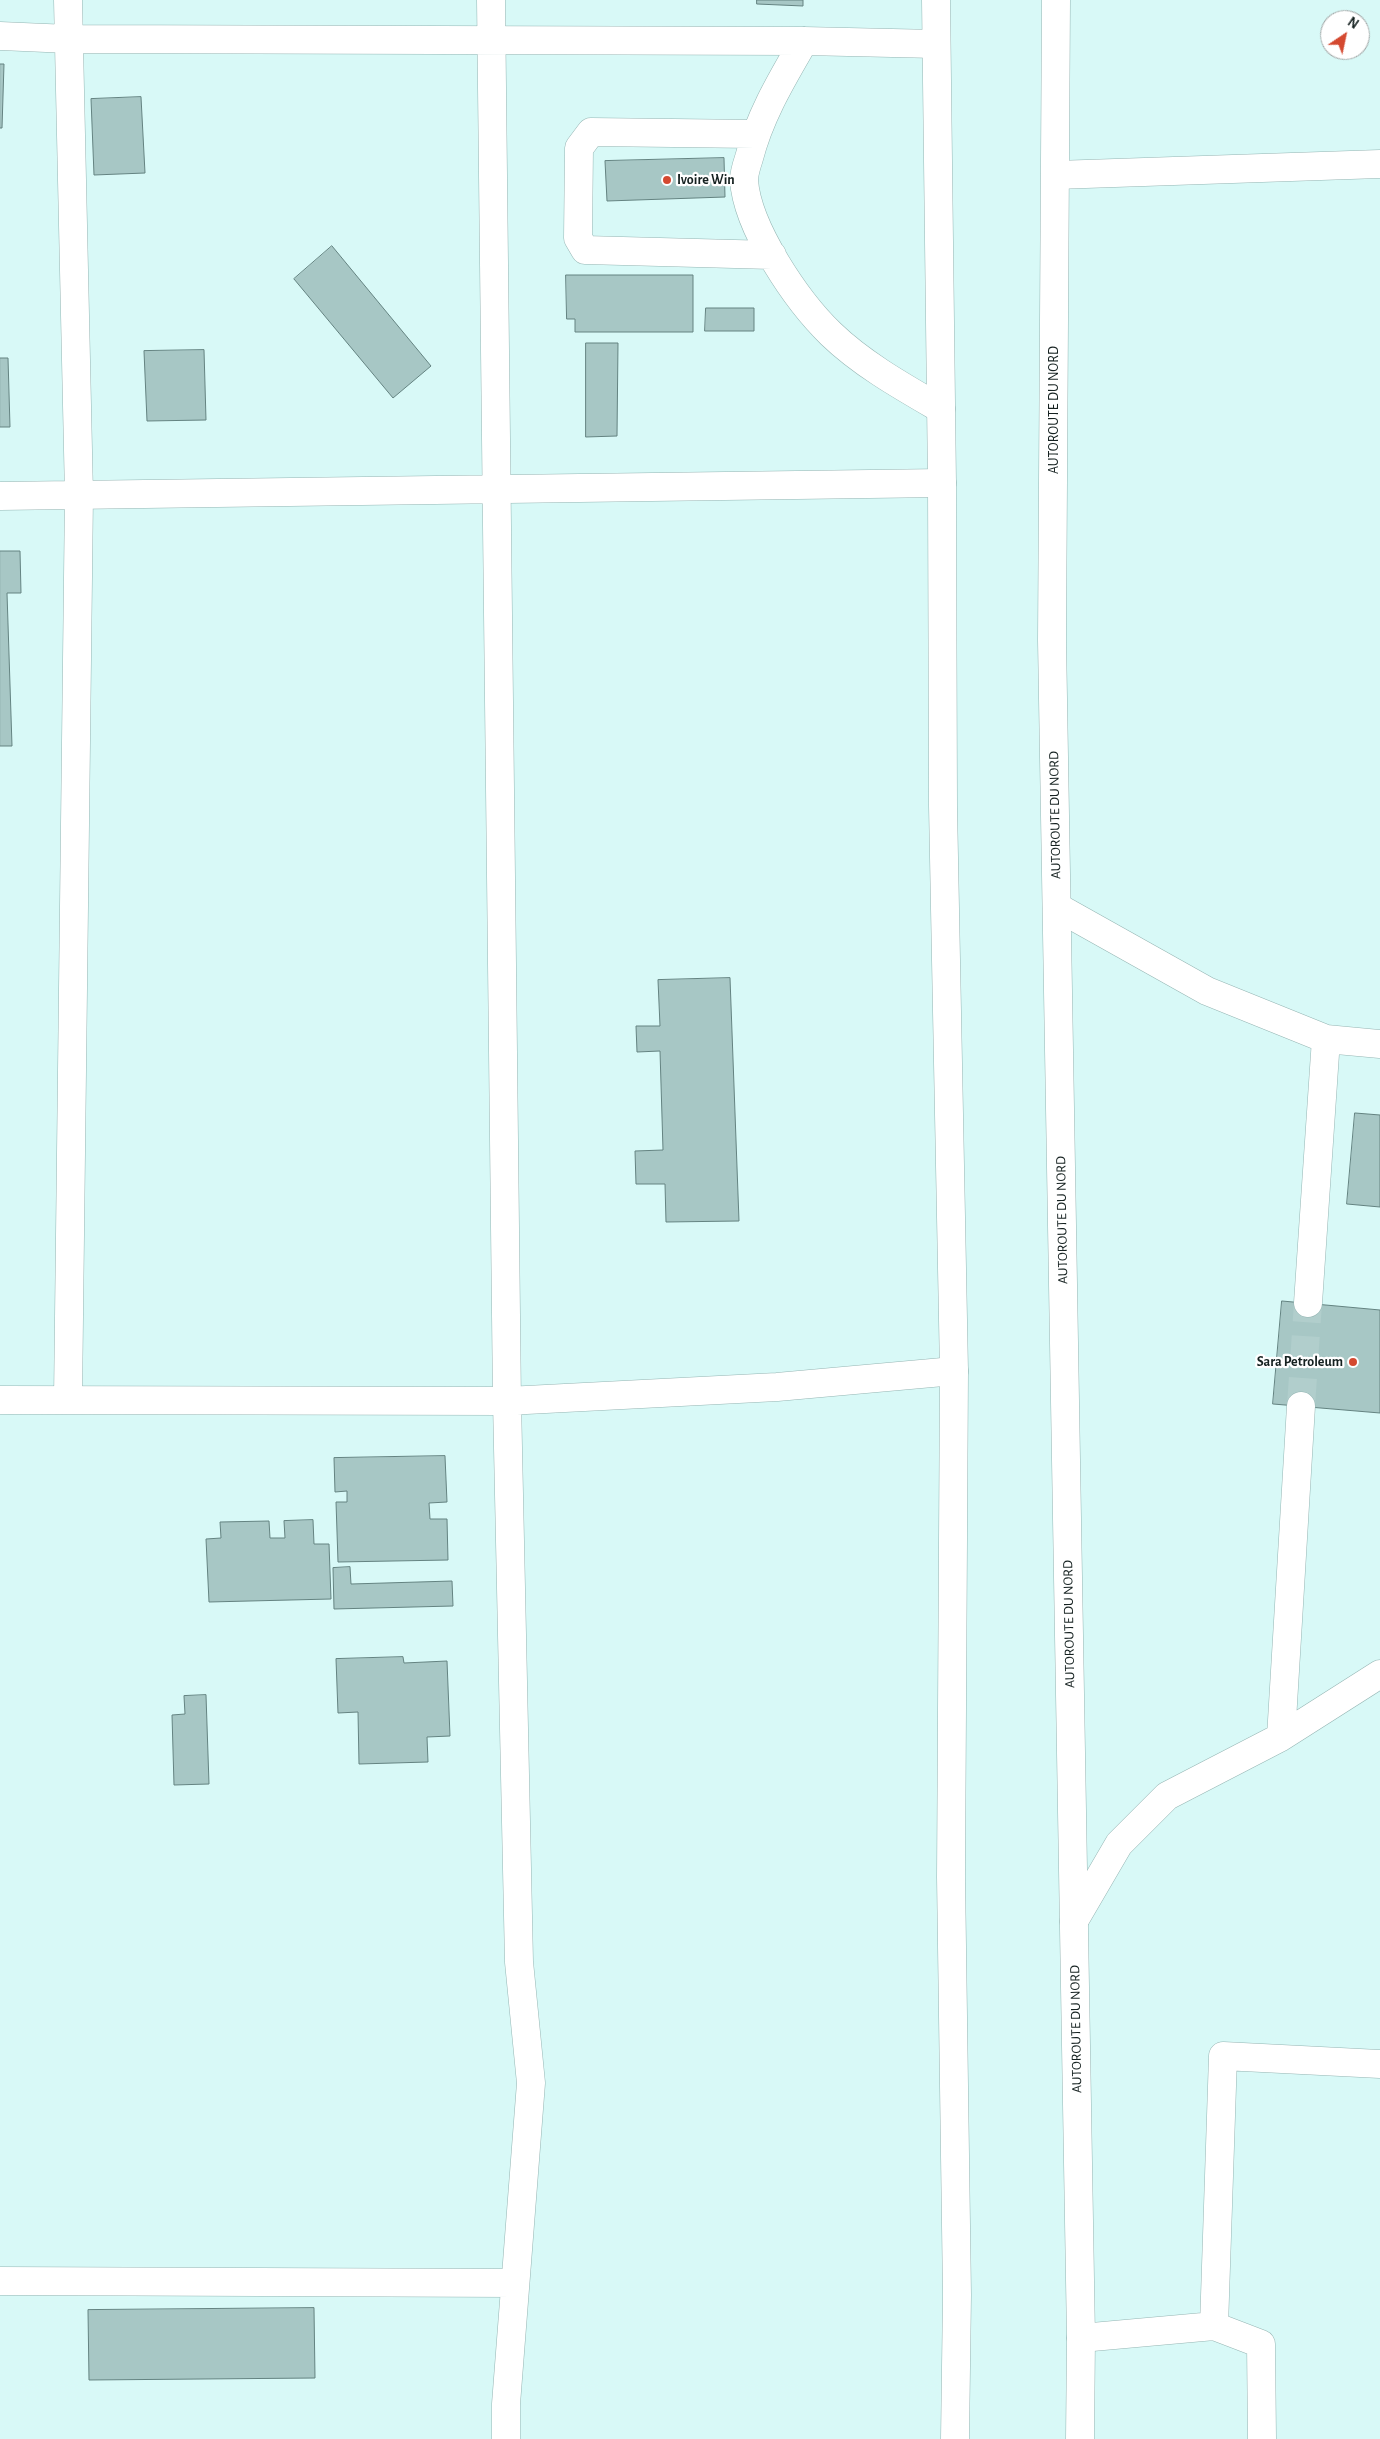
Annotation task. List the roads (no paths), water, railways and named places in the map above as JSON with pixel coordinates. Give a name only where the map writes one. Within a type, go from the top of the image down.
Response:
[{"type":"main road","points":[[68,0],[79,495],[68,1399]]},
{"type":"main road","points":[[491,0],[507,1401],[519,1962],[531,2083],[506,2404],[506,2439]]},
{"type":"main road","points":[[936,0],[942,483],[943,816],[954,1371],[951,1877],[957,2295],[955,2439]]},
{"type":"main road","name":"AUTOROUTE DU NORD","points":[[1056,0],[1052,640],[1081,2338],[1080,2439]]},
{"type":"main road","points":[[0,36],[69,39],[804,41],[936,44]]},
{"type":"main road","points":[[804,41],[775,91],[755,134],[744,179],[755,222],[782,275],[830,334],[892,381],[940,408]]},
{"type":"main road","points":[[755,134],[591,132],[580,148],[578,238],[585,250],[772,255]]},
{"type":"main road","points":[[1056,175],[1380,164]]},
{"type":"main road","points":[[0,496],[942,483]]},
{"type":"main road","points":[[1057,907],[1207,990],[1326,1039],[1380,1044]]},
{"type":"main road","points":[[1308,1303],[1326,1039]]},
{"type":"main road","points":[[0,1400],[507,1401],[777,1388],[954,1371]]},
{"type":"main road","points":[[1280,1737],[1301,1406]]},
{"type":"main road","points":[[1074,1921],[1119,1844],[1166,1796],[1280,1737],[1380,1674]]},
{"type":"main road","points":[[1214,2326],[1223,2056],[1380,2064]]},
{"type":"main road","points":[[0,2281],[515,2283]]},
{"type":"main road","points":[[1081,2338],[1214,2326],[1261,2344],[1262,2439]]},
{"type":"tunnel","points":[[1301,1406],[1308,1303]]},
{"type":"place","name":"Ivoire Win","points":[[667,180]]},
{"type":"place","name":"Sara Petroleum","points":[[1353,1362]]}]
